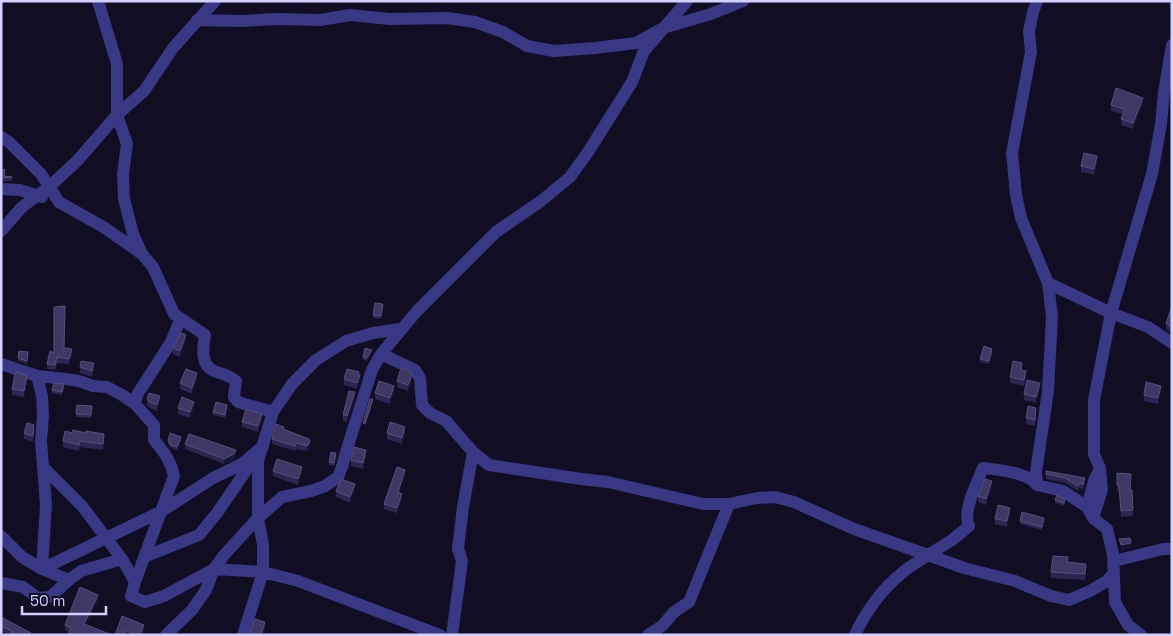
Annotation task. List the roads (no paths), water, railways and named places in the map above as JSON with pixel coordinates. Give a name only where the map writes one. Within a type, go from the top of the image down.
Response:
[{"type":"street","points":[[98,1],[117,64],[117,115],[127,144],[123,174],[124,199],[133,234],[142,254]]},
{"type":"street","points":[[1,230],[22,207],[50,186],[77,161],[117,115],[144,91],[173,48],[215,1]]},
{"type":"street","points":[[166,635],[192,610],[206,590],[214,569],[224,555],[258,518],[282,497],[325,486],[338,477],[372,370],[381,354],[400,329],[496,232],[542,201],[570,177],[632,82],[644,51],[688,1]]},
{"type":"street","points":[[197,20],[320,20],[350,15],[390,19],[447,18],[475,22],[503,32],[527,46],[554,51],[636,43],[663,28],[710,14],[743,1]]},
{"type":"street","points":[[1037,1],[1029,31],[1031,52],[1012,153],[1016,195],[1021,218],[1048,283],[1052,317],[1048,391],[1036,472],[1037,485]]},
{"type":"street","points":[[1090,513],[1102,490],[1100,468],[1094,454],[1094,400],[1111,313],[1152,174],[1172,45]]},
{"type":"street","points":[[1,137],[9,142],[42,174],[59,202]]},
{"type":"street","points":[[1,189],[20,190],[59,202],[105,228],[142,254],[153,267],[174,314],[180,320],[197,328],[205,335],[203,353],[206,362],[212,370],[236,381],[234,397],[238,402],[273,412]]},
{"type":"street","points":[[1048,283],[1111,313],[1148,327],[1172,343]]},
{"type":"street","points":[[135,404],[137,395],[171,342],[180,320]]},
{"type":"street","points":[[243,635],[263,572],[263,545],[258,518],[258,461],[273,412],[292,384],[316,360],[346,341],[373,333],[400,329]]},
{"type":"street","points":[[381,354],[416,370],[420,378],[422,405],[430,413],[446,422],[489,465],[608,482],[703,504],[729,504],[757,498],[775,497],[794,502],[854,529],[964,568],[1069,600],[1090,592],[1107,581],[1113,568],[1163,549],[1172,549]]},
{"type":"street","points":[[1,364],[37,376],[66,379],[93,386],[107,387],[135,404],[154,425],[154,440],[164,451],[172,465],[174,476],[131,596],[145,602],[164,596],[214,569],[263,572],[298,581],[440,635]]},
{"type":"street","points":[[37,376],[42,396],[41,441],[46,504],[42,569]]},
{"type":"street","points":[[42,569],[162,512],[213,478],[242,464],[263,446]]},
{"type":"street","points":[[144,557],[199,536],[263,446]]},
{"type":"street","points":[[452,635],[462,561],[458,548],[463,507],[474,452]]},
{"type":"street","points":[[44,468],[82,506],[122,559],[135,582]]},
{"type":"street","points":[[855,635],[860,623],[901,573],[952,540],[969,526],[966,520],[969,507],[983,468],[1027,478],[1033,480],[1037,485],[1063,491],[1106,529],[1113,568],[1116,602],[1128,625],[1140,635]]},
{"type":"street","points":[[648,635],[662,626],[674,612],[689,602],[729,504]]},
{"type":"street","points":[[1,536],[22,557],[42,569],[68,580]]},
{"type":"street","points":[[1,583],[23,588],[38,598],[50,598],[68,580],[81,571],[122,559]]}]
